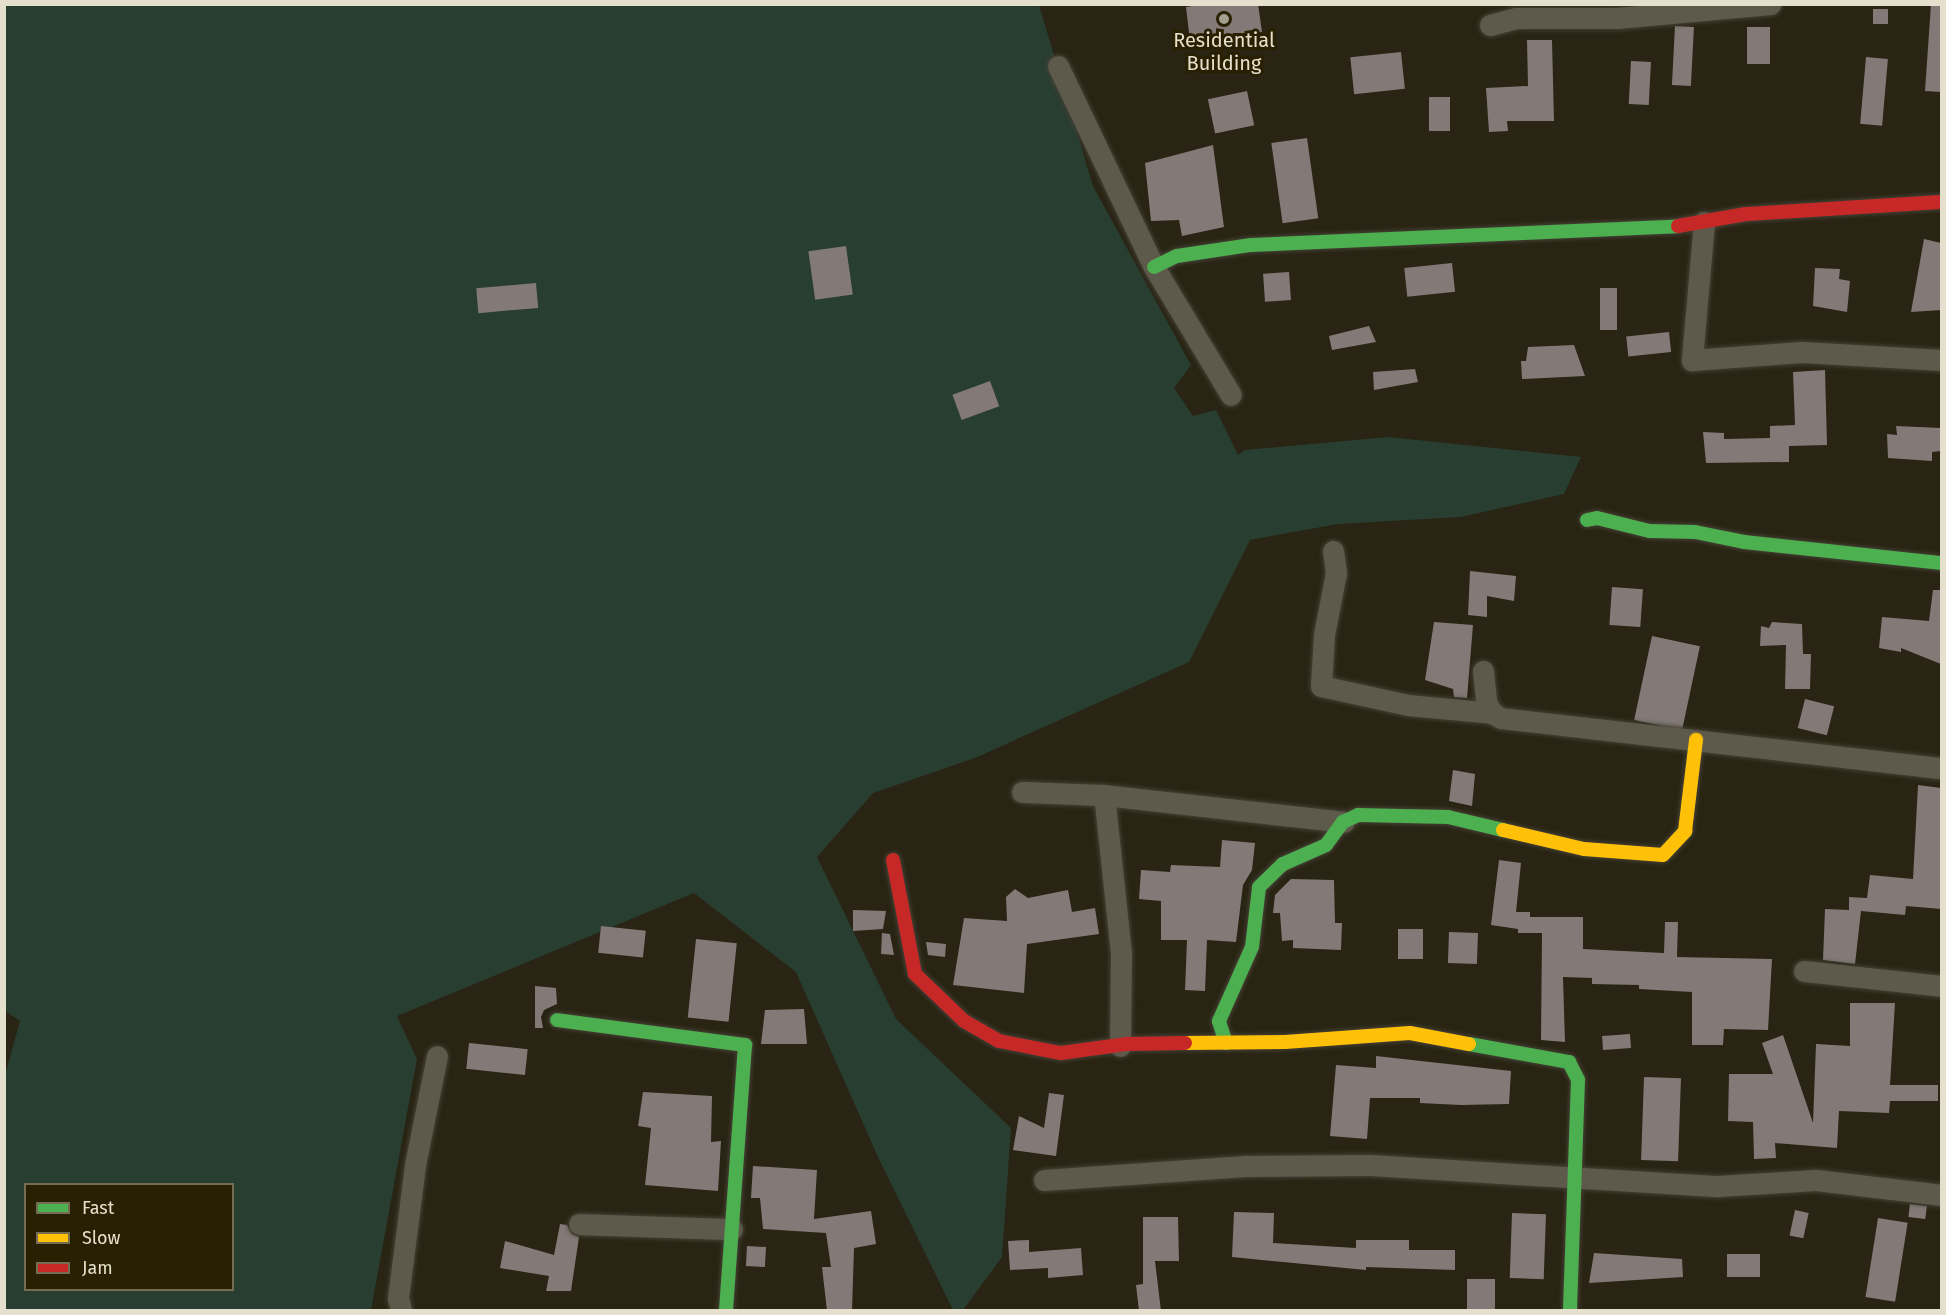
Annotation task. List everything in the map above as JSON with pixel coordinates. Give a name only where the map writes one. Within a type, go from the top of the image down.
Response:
[{"type":"street","points":[[1490,25],[1516,18],[1617,18],[1770,4]]},
{"type":"street","points":[[1058,66],[1154,267],[1232,395]]},
{"type":"street","points":[[1154,267],[1177,256],[1251,246],[1670,227],[1746,214],[1941,202]]},
{"type":"street","points":[[1704,222],[1692,360],[1802,352],[1941,360]]},
{"type":"street","points":[[1587,520],[1597,518],[1649,531],[1695,532],[1744,542],[1941,563]]},
{"type":"street","points":[[1333,551],[1336,573],[1324,635],[1322,686],[1408,705],[1492,713],[1517,721],[1941,768]]},
{"type":"street","points":[[1484,672],[1486,702],[1492,713]]},
{"type":"street","points":[[1226,1043],[1219,1021],[1252,947],[1259,887],[1283,864],[1326,845],[1343,822],[1358,815],[1448,817],[1584,849],[1663,855],[1685,831],[1696,740]]},
{"type":"street","points":[[1023,792],[1104,795],[1343,822]]},
{"type":"street","points":[[1104,795],[1121,952],[1120,1046]]},
{"type":"street","points":[[893,860],[915,974],[964,1021],[999,1041],[1061,1053],[1120,1046],[1410,1033],[1569,1062],[1578,1080],[1570,1311]]},
{"type":"street","points":[[1804,971],[1941,986]]},
{"type":"street","points":[[557,1020],[745,1045],[726,1311]]},
{"type":"street","points":[[401,1311],[398,1298],[415,1165],[437,1056]]},
{"type":"street","points":[[1044,1180],[1246,1166],[1370,1165],[1718,1186],[1816,1180],[1941,1195]]},
{"type":"street","points":[[579,1224],[732,1229]]},
{"type":"green space","points":[[4,5],[1039,5],[1093,186],[1191,365],[1174,388],[1193,416],[1216,410],[1238,455],[1245,450],[1388,437],[1581,457],[1564,494],[1461,517],[1338,524],[1250,540],[1189,662],[975,758],[873,793],[817,857],[896,1019],[1011,1128],[1002,1257],[963,1310],[953,1310],[878,1157],[796,972],[694,893],[397,1016],[417,1059],[371,1310],[5,1310],[5,1075],[20,1021],[4,1010]]},
{"type":"building","name":"Residential Building","points":[[1204,4],[1258,4],[1262,32],[1190,41],[1186,7]]},
{"type":"building","points":[[1931,4],[1941,4],[1941,92],[1925,91]]},
{"type":"building","points":[[1873,9],[1888,9],[1888,24],[1873,24]]},
{"type":"building","points":[[1675,26],[1694,27],[1691,86],[1672,85]]},
{"type":"building","points":[[1747,27],[1770,27],[1770,64],[1747,64]]},
{"type":"building","points":[[1527,40],[1552,40],[1554,121],[1507,121],[1508,131],[1489,132],[1486,88],[1528,86]]},
{"type":"building","points":[[1401,52],[1405,89],[1354,94],[1350,57]]},
{"type":"building","points":[[1866,57],[1888,59],[1882,126],[1860,124]]},
{"type":"building","points":[[1631,61],[1651,62],[1649,105],[1629,104]]},
{"type":"building","name":"Residential Building","points":[[1247,91],[1254,125],[1215,134],[1208,99]]},
{"type":"building","points":[[1429,97],[1450,97],[1450,131],[1429,131]]},
{"type":"building","points":[[1307,138],[1318,218],[1283,223],[1271,143]]},
{"type":"building","points":[[1213,145],[1224,227],[1182,236],[1179,220],[1151,221],[1145,163]]},
{"type":"building","points":[[1924,239],[1941,243],[1941,310],[1911,312]]},
{"type":"building","points":[[846,246],[853,295],[815,300],[808,251]]},
{"type":"building","points":[[1452,263],[1455,292],[1407,297],[1404,268]]},
{"type":"building","points":[[1815,268],[1840,269],[1839,279],[1850,281],[1847,312],[1813,306]]},
{"type":"building","points":[[1289,272],[1291,300],[1265,302],[1263,274]]},
{"type":"building","points":[[536,283],[538,308],[478,313],[476,288]]},
{"type":"building","points":[[1600,288],[1617,288],[1617,330],[1600,330]]},
{"type":"building","points":[[1369,326],[1376,342],[1332,350],[1329,336]]},
{"type":"building","points":[[1669,332],[1671,352],[1628,356],[1626,336]]},
{"type":"building","points":[[1574,345],[1585,376],[1522,379],[1521,361],[1526,361],[1528,347]]},
{"type":"building","points":[[1415,369],[1418,382],[1374,390],[1373,372]]},
{"type":"building","points":[[1825,370],[1827,445],[1789,446],[1789,462],[1706,463],[1703,432],[1724,433],[1724,439],[1770,438],[1770,426],[1795,425],[1793,372]]},
{"type":"building","points":[[990,381],[999,406],[962,420],[952,395]]},
{"type":"building","points":[[1896,426],[1941,428],[1941,451],[1932,452],[1932,461],[1888,458],[1887,434],[1897,435]]},
{"type":"building","points":[[1470,571],[1516,576],[1514,601],[1487,596],[1487,617],[1468,615]]},
{"type":"building","points":[[1612,587],[1643,589],[1640,627],[1609,625]]},
{"type":"building","points":[[1933,590],[1941,590],[1941,664],[1901,648],[1901,652],[1879,648],[1882,617],[1929,621]]},
{"type":"building","points":[[1434,622],[1473,625],[1467,698],[1454,697],[1453,689],[1425,680]]},
{"type":"building","points":[[1772,622],[1802,624],[1803,654],[1811,654],[1810,689],[1785,689],[1786,645],[1760,646],[1761,626],[1769,628]]},
{"type":"building","points":[[1652,636],[1700,646],[1682,730],[1634,720]]},
{"type":"building","points":[[1805,699],[1834,706],[1827,735],[1798,728]]},
{"type":"building","points":[[1453,770],[1475,774],[1472,806],[1449,801]]},
{"type":"building","points":[[1918,785],[1941,788],[1941,909],[1906,906],[1905,915],[1861,911],[1855,964],[1823,960],[1825,909],[1849,910],[1849,897],[1867,898],[1870,875],[1913,879]]},
{"type":"building","points":[[1222,840],[1255,843],[1252,870],[1243,885],[1236,942],[1207,940],[1205,991],[1185,990],[1187,940],[1161,940],[1161,901],[1139,899],[1141,870],[1170,872],[1171,865],[1220,867]]},
{"type":"building","points":[[1499,860],[1521,863],[1516,912],[1530,912],[1530,917],[1583,917],[1583,949],[1664,953],[1665,922],[1678,922],[1677,957],[1772,959],[1768,1030],[1724,1029],[1723,1045],[1692,1045],[1692,992],[1639,989],[1639,985],[1592,984],[1592,978],[1563,977],[1565,1042],[1541,1040],[1542,933],[1518,933],[1518,929],[1491,925]]},
{"type":"building","points":[[1291,879],[1334,880],[1335,923],[1342,923],[1341,950],[1293,948],[1293,940],[1282,941],[1280,913],[1273,913],[1275,895]]},
{"type":"building","points":[[1015,889],[1028,898],[1068,890],[1072,912],[1095,908],[1099,934],[1027,944],[1024,993],[953,985],[964,918],[1007,921],[1006,897]]},
{"type":"building","points":[[853,910],[886,911],[883,929],[853,931]]},
{"type":"building","points":[[601,926],[646,931],[643,958],[598,953]]},
{"type":"building","points":[[1398,929],[1423,929],[1423,959],[1398,959]]},
{"type":"building","points":[[1449,932],[1478,933],[1477,964],[1448,963]]},
{"type":"building","points":[[882,933],[890,934],[894,955],[881,954]]},
{"type":"building","points":[[696,939],[737,943],[729,1022],[688,1018]]},
{"type":"building","points":[[926,942],[946,944],[945,957],[928,955]]},
{"type":"building","points":[[535,986],[556,988],[557,1004],[544,1010],[541,1017],[543,1028],[535,1028]]},
{"type":"building","points":[[1850,1003],[1895,1003],[1890,1085],[1938,1085],[1938,1101],[1890,1101],[1889,1113],[1839,1111],[1837,1148],[1775,1143],[1776,1158],[1754,1159],[1753,1122],[1728,1121],[1729,1074],[1773,1074],[1762,1043],[1783,1035],[1813,1123],[1816,1044],[1850,1046]]},
{"type":"building","points":[[804,1009],[807,1044],[761,1044],[765,1010]]},
{"type":"building","points":[[1630,1034],[1631,1048],[1603,1050],[1602,1036]]},
{"type":"building","points":[[469,1043],[528,1049],[525,1075],[466,1069]]},
{"type":"building","points":[[1376,1056],[1511,1071],[1509,1104],[1461,1105],[1420,1103],[1420,1098],[1370,1098],[1367,1139],[1330,1136],[1336,1065],[1376,1068]]},
{"type":"building","points":[[1644,1077],[1681,1078],[1678,1161],[1641,1160]]},
{"type":"building","points":[[643,1092],[712,1096],[711,1142],[721,1141],[718,1191],[645,1185],[651,1128],[638,1126]]},
{"type":"building","points":[[1049,1093],[1064,1095],[1056,1156],[1013,1150],[1019,1116],[1044,1128]]},
{"type":"building","points":[[753,1166],[817,1170],[814,1219],[871,1211],[876,1244],[854,1248],[852,1311],[827,1311],[822,1267],[831,1267],[826,1233],[763,1229],[760,1198],[751,1198]]},
{"type":"building","points":[[1910,1204],[1927,1206],[1925,1219],[1908,1217]]},
{"type":"building","points":[[1795,1210],[1809,1213],[1803,1238],[1790,1235]]},
{"type":"building","points":[[1234,1212],[1274,1213],[1273,1243],[1356,1248],[1356,1240],[1409,1240],[1409,1250],[1455,1250],[1455,1270],[1366,1267],[1366,1270],[1232,1257]]},
{"type":"building","points":[[1512,1213],[1546,1214],[1544,1279],[1510,1278]]},
{"type":"building","points":[[1143,1217],[1178,1217],[1179,1261],[1155,1261],[1161,1311],[1139,1311],[1136,1285],[1143,1284]]},
{"type":"building","points":[[1878,1218],[1908,1223],[1895,1302],[1865,1297]]},
{"type":"building","points":[[560,1224],[567,1225],[572,1234],[579,1237],[571,1291],[546,1291],[549,1276],[500,1268],[505,1241],[554,1255]]},
{"type":"building","points":[[1029,1240],[1029,1252],[1081,1248],[1083,1275],[1048,1278],[1048,1268],[1010,1270],[1008,1241]]},
{"type":"building","points":[[747,1246],[766,1247],[765,1267],[746,1266]]},
{"type":"building","points":[[1594,1253],[1682,1259],[1683,1277],[1589,1283]]},
{"type":"building","points":[[1727,1254],[1760,1254],[1760,1277],[1727,1277]]},
{"type":"building","points":[[1467,1279],[1495,1279],[1495,1310],[1467,1310]]},
{"type":"traffic: fast","points":[[1154,267],[1177,256],[1251,245],[1678,226]]},
{"type":"traffic: fast","points":[[1587,520],[1597,518],[1649,531],[1695,532],[1744,542],[1942,563]]},
{"type":"traffic: fast","points":[[1226,1043],[1219,1021],[1252,947],[1259,887],[1283,864],[1326,845],[1343,822],[1358,815],[1448,817],[1503,830]]},
{"type":"traffic: fast","points":[[557,1020],[745,1045],[726,1310]]},
{"type":"traffic: fast","points":[[1469,1044],[1569,1062],[1578,1080],[1570,1310]]},
{"type":"traffic: slow","points":[[1503,830],[1584,849],[1663,855],[1685,831],[1696,740]]},
{"type":"traffic: slow","points":[[1185,1043],[1285,1042],[1410,1033],[1469,1044]]},
{"type":"traffic: jam","points":[[1678,226],[1746,214],[1942,202]]},
{"type":"traffic: jam","points":[[893,860],[915,974],[964,1021],[999,1041],[1061,1053],[1127,1044],[1185,1043]]},
{"type":"place","name":"Residential Building","points":[[1224,19]]}]
